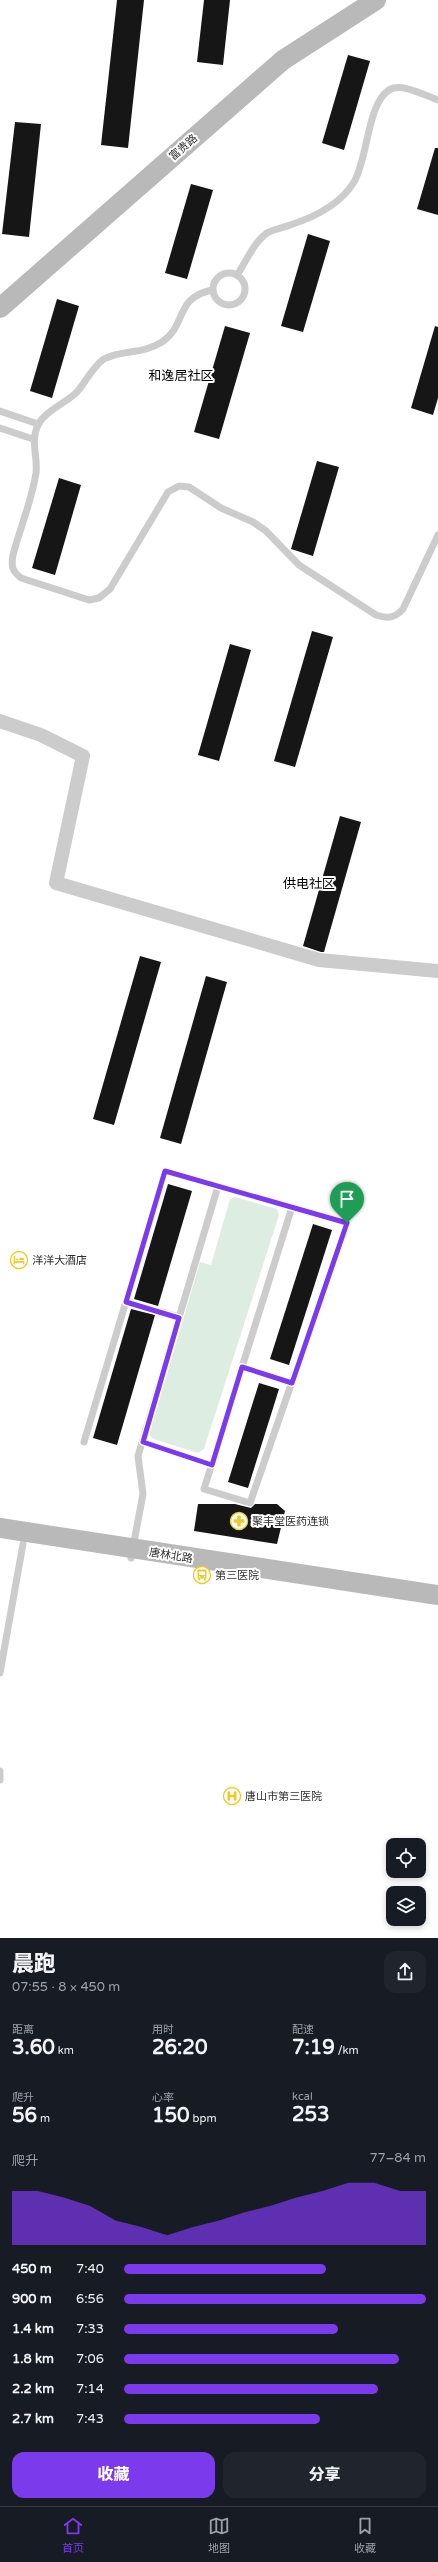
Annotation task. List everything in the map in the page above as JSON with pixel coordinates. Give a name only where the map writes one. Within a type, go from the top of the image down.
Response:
[{"type":"main road","name":"富贵路","points":[[0,308],[283,60],[376,0]]},
{"type":"main road","name":"唐林北路","points":[[0,1528],[131,1554],[438,1607]]},
{"type":"main road","name":"唐林北路","points":[[0,1541],[131,1554],[438,1595]]},
{"type":"street","points":[[0,721],[41,735],[83,756],[56,883],[319,960],[438,972]]},
{"type":"lane","points":[[237,275],[256,245],[267,233],[314,218],[339,200],[354,182],[361,165],[378,102],[389,90],[397,87],[438,100]]},
{"type":"lane","points":[[226,273],[237,275],[242,279],[245,290],[236,304],[221,304],[214,297],[212,290],[214,282],[221,274],[226,273]]},
{"type":"lane","points":[[212,290],[198,293],[188,300],[174,329],[161,342],[141,352],[120,354],[103,360],[76,392],[38,424],[33,439],[36,472],[13,555],[12,564],[14,572],[21,578],[89,600],[99,598],[110,589],[168,492],[179,486],[189,487],[221,508],[253,522],[266,531],[299,565],[376,615],[386,618],[397,616],[403,609],[438,535]]},
{"type":"lane","points":[[0,411],[38,424]]},
{"type":"lane","points":[[0,428],[33,439]]},
{"type":"lane","points":[[84,1442],[165,1171],[292,1207],[347,1223],[250,1503],[204,1489],[292,1207]]},
{"type":"lane","points":[[131,1554],[143,1494],[138,1456],[218,1186]]},
{"type":"lane","points":[[126,1302],[179,1318]]},
{"type":"lane","points":[[242,1367],[292,1383]]},
{"type":"lane","points":[[143,1442],[212,1465]]},
{"type":"lane","points":[[0,1673],[3,1639],[23,1544]]},
{"type":"lane","points":[[0,1771],[0,1780]]},
{"type":"green space","points":[[235,1197],[277,1209],[279,1215],[204,1449],[198,1453],[154,1439],[149,1435],[200,1262],[211,1265],[230,1199]]},
{"type":"building","points":[[117,0],[144,0],[128,148],[101,145]]},
{"type":"building","points":[[204,0],[230,0],[223,65],[197,62]]},
{"type":"building","points":[[348,55],[370,61],[344,150],[322,143]]},
{"type":"building","points":[[15,122],[41,124],[29,237],[2,234]]},
{"type":"building","points":[[435,148],[438,148],[438,215],[417,209]]},
{"type":"building","points":[[191,184],[213,190],[187,279],[165,273]]},
{"type":"building","points":[[308,234],[330,241],[303,332],[281,326]]},
{"type":"building","points":[[57,299],[79,306],[52,398],[30,391]]},
{"type":"building","points":[[225,326],[250,333],[219,439],[194,432]]},
{"type":"building","points":[[435,326],[438,327],[438,398],[433,415],[411,408]]},
{"type":"building","points":[[317,461],[339,467],[313,556],[291,549]]},
{"type":"building","points":[[59,478],[81,485],[55,575],[32,568]]},
{"type":"building","points":[[312,631],[333,637],[295,767],[274,761]]},
{"type":"building","points":[[230,644],[251,650],[219,761],[198,755]]},
{"type":"building","points":[[340,816],[361,822],[324,952],[321,952],[303,946]]},
{"type":"building","points":[[140,956],[161,962],[114,1125],[93,1119]]},
{"type":"building","points":[[206,976],[227,982],[181,1144],[160,1138]]},
{"type":"building","points":[[168,1184],[192,1191],[158,1306],[134,1299]]},
{"type":"building","points":[[313,1224],[332,1230],[289,1365],[270,1359]]},
{"type":"building","points":[[131,1309],[155,1315],[117,1445],[93,1438]]},
{"type":"building","points":[[259,1383],[279,1389],[248,1488],[228,1482]]},
{"type":"building","name":"聚丰堂医药连锁","points":[[198,1504],[235,1504],[251,1508],[255,1504],[277,1504],[285,1511],[277,1544],[194,1531]]},
{"type":"place","name":"洋洋大酒店","points":[[19,1260]]},
{"type":"place","name":"聚丰堂医药连锁","points":[[239,1521]]},
{"type":"place","name":"第三医院","points":[[202,1575]]},
{"type":"place","name":"唐山市第三医院","points":[[232,1796]]},
{"type":"district","name":"和逸居社区","points":[[181,375]]},
{"type":"district","name":"供电社区","points":[[309,883]]},
{"type":"route","points":[[165,1171],[347,1223],[292,1383],[242,1367],[212,1465],[143,1442],[179,1318],[126,1302],[165,1171]]}]
